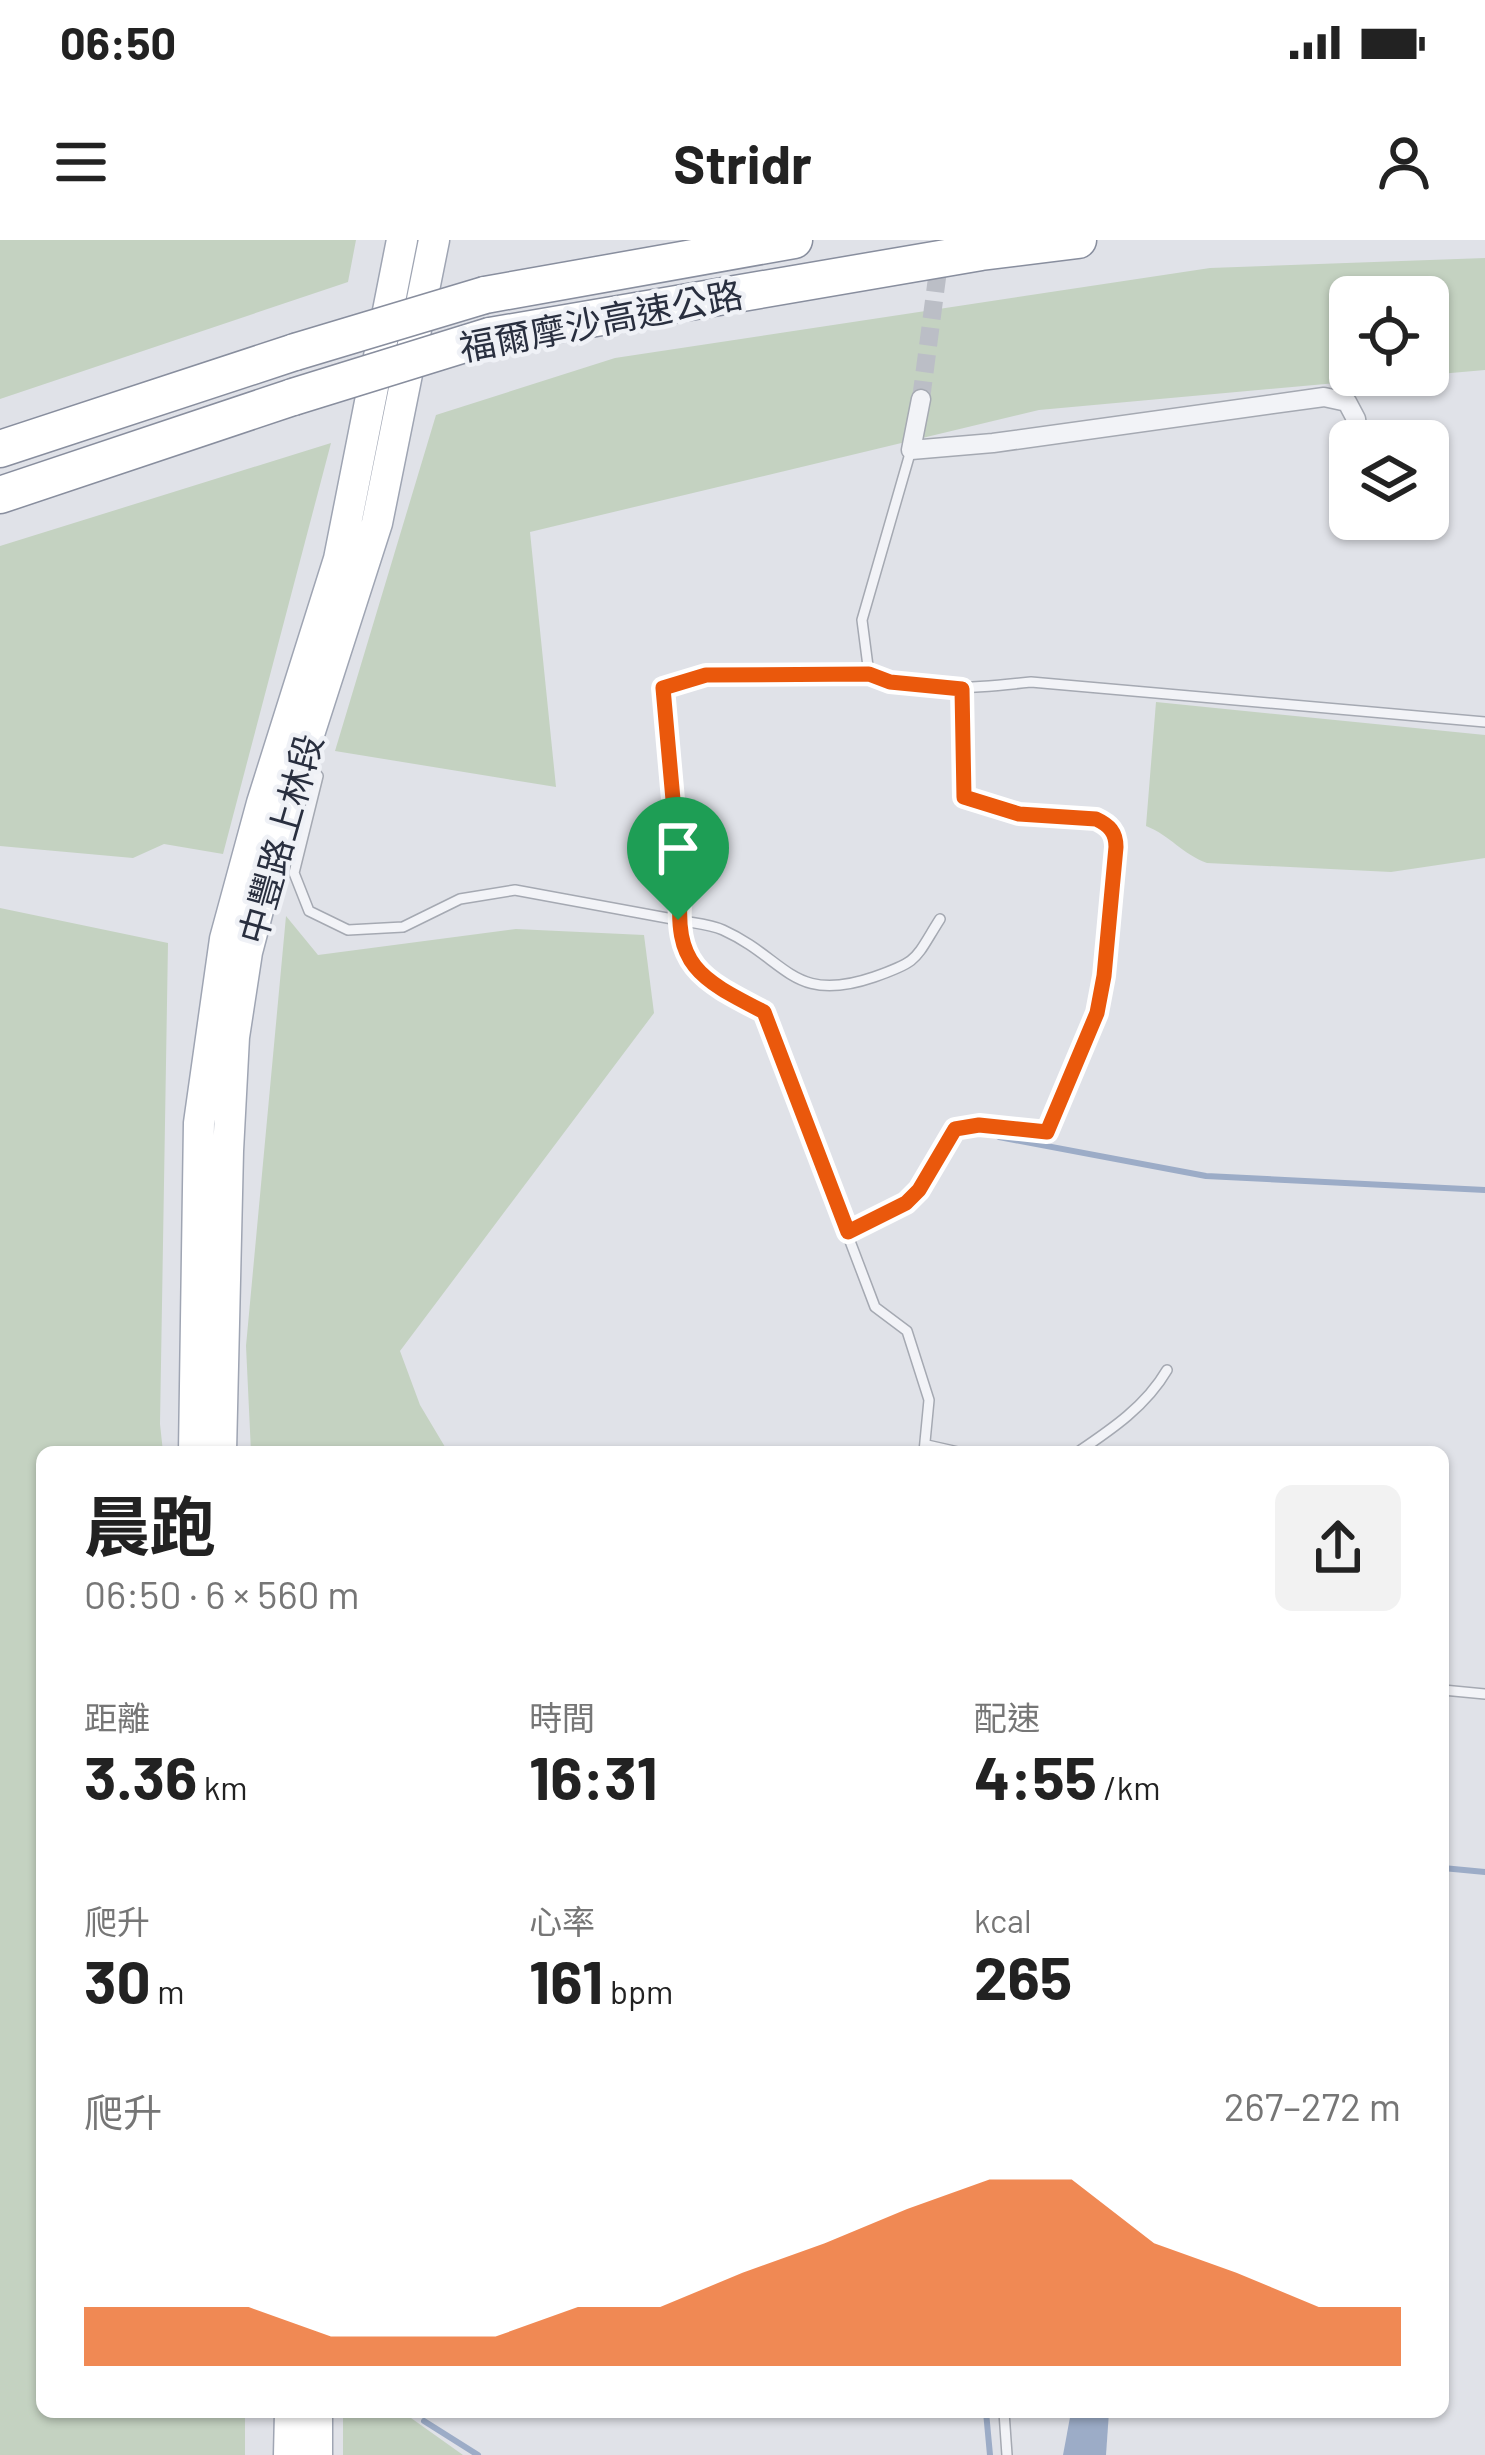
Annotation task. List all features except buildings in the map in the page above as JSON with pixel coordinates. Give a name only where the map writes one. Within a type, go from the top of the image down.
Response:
[{"type":"highway","name":"福爾摩沙高速公路","points":[[0,449],[485,296],[794,240]]},
{"type":"highway","name":"福爾摩沙高速公路","points":[[0,495],[490,336],[980,252],[1078,240]]},
{"type":"main road","name":"中豐路上林段","points":[[221,1446],[234,1037],[290,757],[339,559],[402,240]]},
{"type":"main road","name":"中豐路上林段","points":[[194,1446],[199,1124],[225,939],[377,524],[434,240]]},
{"type":"main road","points":[[289,2455],[290,2418]]},
{"type":"main road","points":[[317,2418],[317,2455]]},
{"type":"street","points":[[921,399],[911,450],[1324,397],[1347,402],[1356,420]]},
{"type":"lane","points":[[869,674],[862,620],[911,450]]},
{"type":"lane","points":[[926,1446],[929,1400],[907,1331],[875,1307],[764,1012],[715,987],[683,952],[663,688],[706,675],[869,674],[890,682],[962,689],[1031,682],[1485,722]]},
{"type":"lane","points":[[848,1232],[906,1203],[919,1190],[955,1129],[979,1125],[1047,1132],[1097,1013],[1116,837],[1107,824],[1096,819],[1019,814],[964,797],[962,689]]},
{"type":"lane","points":[[290,757],[318,776],[294,873],[309,911],[348,930],[403,927],[460,899],[515,890],[721,929],[778,968],[819,987],[849,986],[911,965],[940,920]]},
{"type":"lane","points":[[1087,1446],[1119,1425],[1167,1370]]},
{"type":"lane","points":[[1449,1691],[1485,1694]]},
{"type":"lane","points":[[1004,2418],[1007,2455]]},
{"type":"green space","points":[[0,240],[356,240],[348,282],[0,399]]},
{"type":"green space","points":[[1485,258],[1485,370],[1449,373],[1449,276],[1329,276],[1329,384],[1039,410],[530,532],[556,787],[335,751],[436,415],[615,358],[1210,268]]},
{"type":"green space","points":[[331,443],[223,854],[164,844],[133,858],[0,846],[0,546]]},
{"type":"green space","points":[[1156,702],[1485,735],[1485,858],[1391,872],[1198,859],[1146,826]]},
{"type":"green space","points":[[0,908],[168,943],[162,1446],[36,1446],[36,2418],[245,2418],[245,2455],[0,2455]]},
{"type":"green space","points":[[286,916],[318,955],[516,929],[644,935],[654,1013],[400,1351],[420,1405],[444,1446],[251,1446],[246,1346]]},
{"type":"green space","points":[[343,2418],[411,2418],[463,2455],[343,2455]]},
{"type":"water","points":[[1070,2418],[1109,2418],[1106,2455],[1063,2455]]},
{"type":"waterway","points":[[999,1137],[1206,1176],[1485,1190]]},
{"type":"waterway","points":[[1449,1869],[1485,1872]]},
{"type":"waterway","points":[[987,2418],[990,2455]]},
{"type":"waterway","points":[[424,2421],[478,2455]]},
{"type":"tunnel","points":[[921,399],[942,240]]},
{"type":"route","points":[[869,674],[890,682],[962,689],[964,797],[1019,814],[1096,819],[1107,824],[1116,837],[1097,1013],[1047,1132],[967,1124],[955,1129],[919,1190],[906,1203],[848,1232],[764,1012],[715,987],[683,952],[678,920],[681,889],[663,688],[706,675],[869,674]]}]
